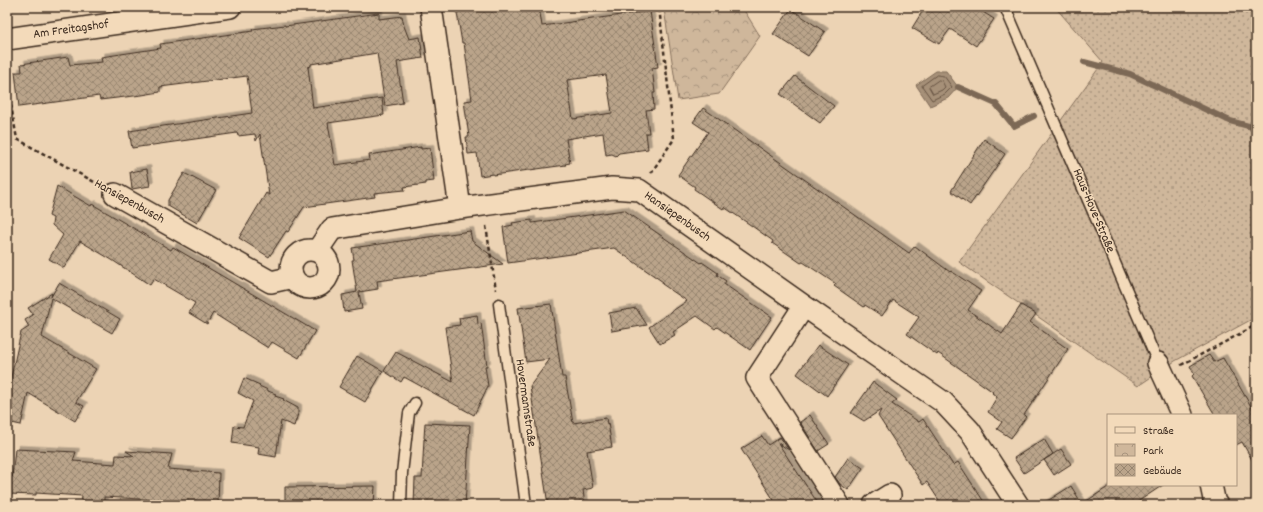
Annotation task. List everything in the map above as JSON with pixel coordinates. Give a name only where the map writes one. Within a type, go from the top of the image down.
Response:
[{"type":"street","name":"Am Freitagshof","points":[[7,39],[230,7]]},
{"type":"street","points":[[431,7],[460,208]]},
{"type":"street","name":"Hansiepenbusch","points":[[317,251],[332,229],[460,208],[612,188],[639,190],[943,402],[970,430],[1018,505]]},
{"type":"street","name":"Hansiepenbusch","points":[[115,194],[272,282],[293,277]]},
{"type":"street","points":[[306,250],[317,251],[325,257],[328,263],[329,270],[327,277],[317,286],[310,288],[297,283],[291,270],[295,257],[306,250]]},
{"type":"street","points":[[804,306],[757,378],[839,505]]},
{"type":"street","name":"Haus-Hove-Straße","points":[[1160,368],[1182,414]]},
{"type":"lane","name":"Haus-Hove-Straße","points":[[1005,7],[1160,368]]},
{"type":"lane","name":"Hovermannstraße","points":[[499,304],[526,505]]},
{"type":"lane","points":[[402,505],[402,473],[409,413],[415,403]]},
{"type":"path","points":[[639,190],[674,139],[659,7]]},
{"type":"path","name":"Hansiepenbusch","points":[[7,84],[17,139],[115,194]]},
{"type":"path","points":[[483,205],[499,304]]},
{"type":"path","points":[[1160,368],[1225,342],[1256,324]]},
{"type":"green space","points":[[677,7],[742,7],[760,36],[719,94],[678,100],[664,9]]},
{"type":"green space","points":[[1055,7],[1256,7],[1256,317],[1175,361],[1138,386],[959,262],[1103,62]]},
{"type":"water","points":[[936,71],[946,71],[958,87],[948,98],[930,106],[916,85]]},
{"type":"building","points":[[456,7],[539,7],[542,26],[650,11],[658,67],[652,68],[655,93],[653,93],[654,109],[646,110],[649,133],[646,133],[648,149],[619,153],[616,156],[612,154],[606,155],[603,133],[566,139],[570,163],[565,164],[566,165],[480,176],[477,153],[468,154],[466,137],[469,137],[464,101],[472,100],[464,43],[462,43]],"holes":[[[606,75],[612,113],[573,119],[567,80]]]},
{"type":"building","points":[[925,7],[975,7],[994,19],[976,46],[950,29],[939,44],[912,28]]},
{"type":"building","points":[[791,9],[825,32],[808,56],[773,34]]},
{"type":"building","points":[[379,13],[379,19],[402,16],[409,39],[420,37],[423,58],[397,62],[403,103],[385,106],[377,53],[311,64],[311,66],[308,67],[313,108],[382,98],[384,115],[328,123],[335,165],[370,160],[369,155],[421,147],[421,149],[430,148],[434,181],[426,182],[426,184],[404,187],[405,190],[374,193],[375,197],[304,207],[288,232],[286,231],[269,257],[239,238],[266,193],[269,195],[260,134],[256,141],[255,134],[238,136],[237,133],[132,148],[129,131],[252,113],[247,76],[160,87],[160,92],[142,95],[100,100],[99,96],[19,107],[15,72],[22,72],[21,64],[68,57],[70,65],[102,62],[101,57],[161,48],[160,44],[253,31],[252,29]]},
{"type":"building","points":[[795,76],[834,106],[820,123],[780,94]]},
{"type":"building","points":[[703,108],[909,253],[915,246],[950,272],[951,271],[981,291],[968,310],[1002,334],[1021,305],[1036,314],[1030,322],[1068,349],[1024,415],[1026,417],[1011,438],[997,429],[1002,422],[988,412],[997,397],[992,393],[993,392],[938,353],[937,355],[907,334],[919,317],[893,300],[882,316],[865,305],[864,307],[834,286],[836,284],[772,243],[773,241],[724,207],[723,209],[694,189],[695,187],[678,175],[708,132],[693,122]]},
{"type":"building","points":[[984,139],[1005,154],[970,205],[951,191]]},
{"type":"building","points":[[147,169],[150,186],[132,189],[130,172]]},
{"type":"building","points":[[184,173],[216,190],[197,223],[168,206],[168,200]]},
{"type":"building","points":[[57,186],[91,206],[92,204],[171,250],[173,247],[315,331],[299,358],[272,342],[268,348],[213,313],[207,324],[189,313],[195,303],[154,279],[150,285],[80,241],[64,268],[49,259],[63,235],[52,225],[53,218],[49,216]]},
{"type":"building","points":[[624,210],[718,273],[717,275],[726,281],[724,284],[772,317],[750,350],[717,327],[715,329],[697,316],[673,332],[675,335],[660,344],[649,327],[687,301],[662,284],[663,282],[614,248],[508,263],[503,227],[513,225],[512,223],[532,220],[532,223]]},
{"type":"building","points":[[470,231],[472,241],[503,264],[377,281],[378,289],[359,292],[362,309],[344,312],[342,295],[357,292],[352,260],[354,260],[352,248]]},
{"type":"building","points":[[59,283],[120,319],[112,333],[51,298],[42,337],[96,369],[76,402],[84,406],[75,421],[28,393],[21,425],[7,422],[7,395],[21,332],[29,327],[25,320],[33,315],[28,308],[52,293],[51,297]]},
{"type":"building","points":[[551,304],[562,377],[565,377],[573,423],[606,418],[607,424],[608,423],[612,447],[587,451],[593,488],[583,490],[585,505],[548,505],[530,386],[550,359],[526,362],[518,308]]},
{"type":"building","points":[[636,308],[647,325],[612,331],[609,313]]},
{"type":"building","points":[[477,315],[478,324],[481,323],[487,366],[485,366],[488,386],[474,415],[404,377],[401,382],[384,371],[396,352],[453,382],[445,327],[460,325],[459,318]]},
{"type":"building","points":[[818,345],[848,365],[827,396],[797,374]]},
{"type":"building","points":[[1209,355],[1214,362],[1223,358],[1256,415],[1256,467],[1242,442],[1237,444],[1237,414],[1214,414],[1192,376],[1194,374],[1190,366]]},
{"type":"building","points":[[357,356],[383,371],[365,402],[339,387]]},
{"type":"building","points":[[244,378],[260,385],[259,386],[276,394],[275,396],[284,399],[283,400],[298,408],[298,414],[294,426],[281,421],[276,457],[258,454],[259,447],[232,443],[234,426],[243,427],[253,401],[238,393]]},
{"type":"building","points":[[873,382],[897,400],[892,404],[919,422],[923,419],[953,465],[958,462],[986,505],[942,505],[927,482],[923,485],[878,416],[881,410],[864,421],[851,413]]},
{"type":"building","points":[[810,415],[829,444],[818,451],[800,422]]},
{"type":"building","points":[[425,423],[470,425],[465,505],[414,505],[415,478],[422,478],[424,439],[427,440],[424,438]]},
{"type":"building","points":[[762,436],[768,445],[780,437],[789,450],[778,443],[819,505],[777,505],[741,449]]},
{"type":"building","points":[[1044,439],[1053,454],[1024,473],[1014,458]]},
{"type":"building","points":[[15,449],[76,452],[73,461],[115,464],[116,455],[134,456],[126,451],[172,454],[168,469],[219,473],[218,505],[157,505],[158,500],[104,497],[104,505],[81,505],[82,496],[36,493],[36,495],[7,494],[7,476],[12,477]]},
{"type":"building","points":[[1061,449],[1071,464],[1054,475],[1044,460]]},
{"type":"building","points":[[848,458],[863,468],[848,490],[840,484],[835,477]]},
{"type":"building","points":[[375,486],[374,505],[285,505],[285,487]]},
{"type":"building","points":[[1071,486],[1082,504],[1109,486],[1162,486],[1133,505],[1041,505]]},
{"type":"waterway","points":[[1084,62],[1130,74],[1230,121],[1256,128]]},
{"type":"waterway","points":[[958,87],[996,104],[1014,126],[1034,116]]}]
